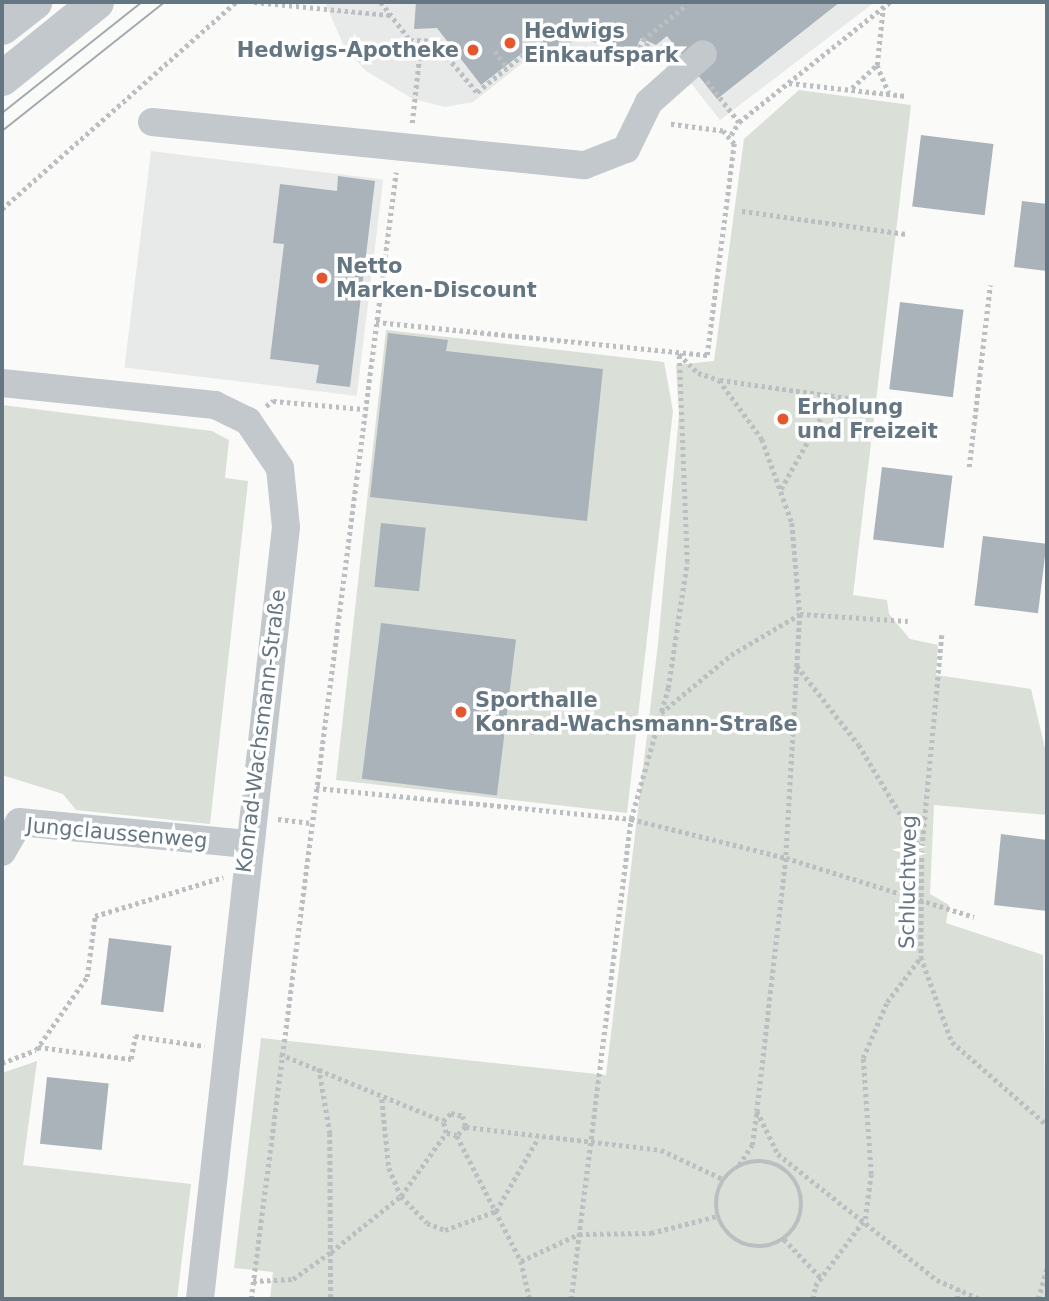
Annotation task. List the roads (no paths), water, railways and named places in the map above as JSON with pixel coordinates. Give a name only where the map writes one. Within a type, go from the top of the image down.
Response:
[{"type":"street","points":[[2,27],[34,2]]},
{"type":"street","points":[[2,78],[96,2]]},
{"type":"street","points":[[152,122],[403,159],[605,162],[626,149],[649,102],[701,62]]},
{"type":"street","name":"Konrad-Wachsmann-Straße","points":[[2,383],[215,405],[248,421],[280,468],[286,527],[245,857],[200,1299]]},
{"type":"street","name":"Jungclaussenweg","points":[[2,852],[19,822],[245,857]]},
{"type":"tram line","points":[[2,113],[142,2]]},
{"type":"tram line","points":[[2,131],[165,2]]},
{"type":"place","name":"Hedwigs Einkaufspark","points":[[510,43]]},
{"type":"place","name":"Hedwigs-Apotheke","points":[[473,50]]},
{"type":"place","name":"Netto Marken-Discount","points":[[322,278]]},
{"type":"place","name":"Erholung und Freizeit","points":[[783,419]]},
{"type":"place","name":"Sporthalle Konrad-Wachsmann-Straße","points":[[461,712]]}]
